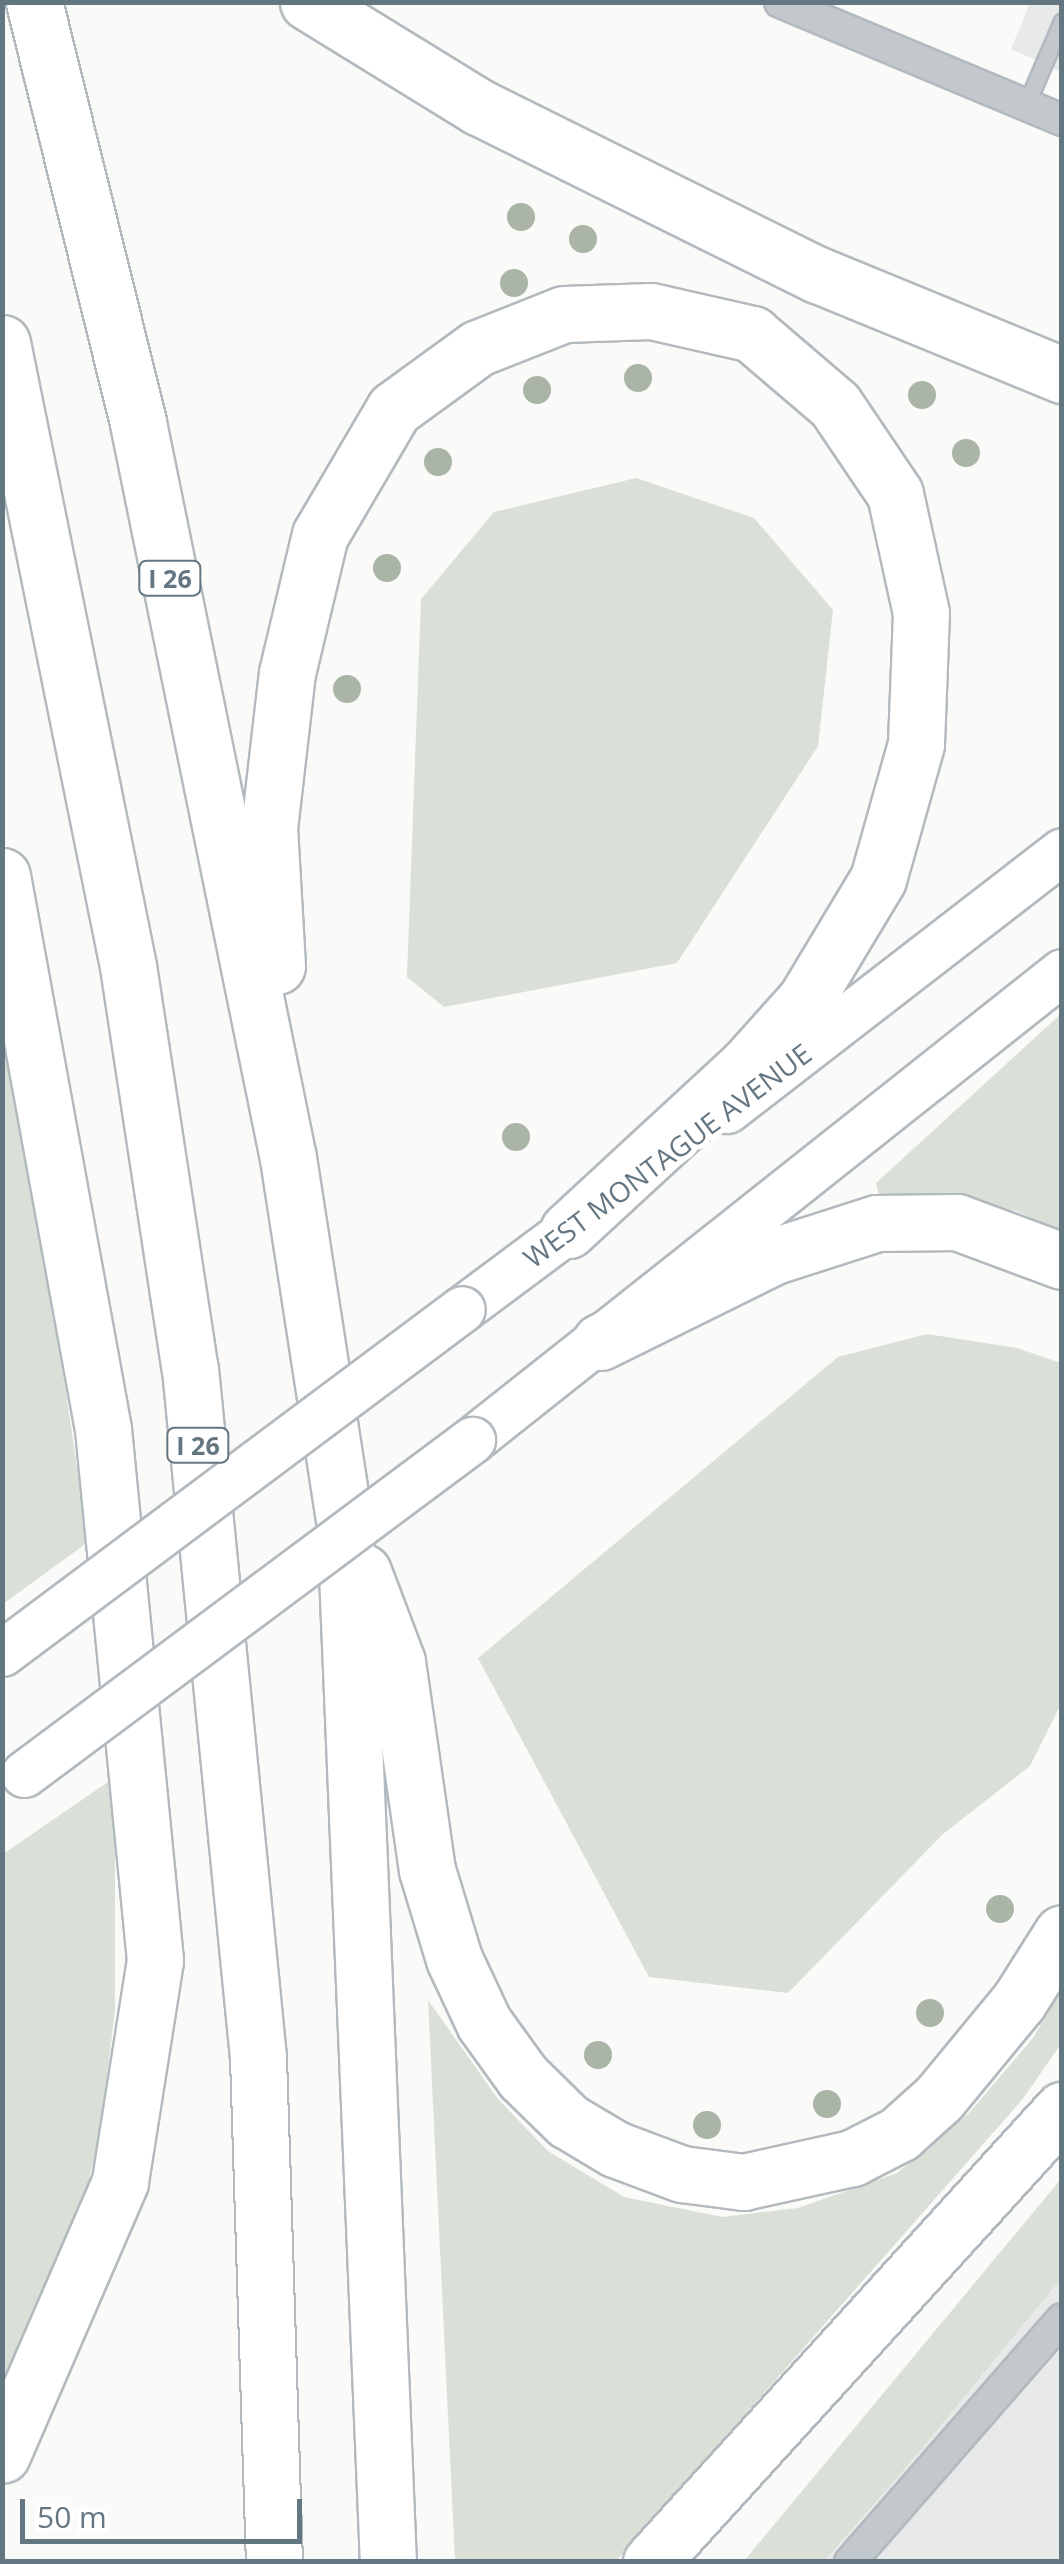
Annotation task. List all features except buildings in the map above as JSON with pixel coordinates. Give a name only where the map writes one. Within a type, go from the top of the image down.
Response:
[{"type":"highway","name":"I 26","points":[[34,2],[138,423],[288,1158],[345,1525],[388,2562]]},
{"type":"highway","points":[[308,2],[478,107],[693,214],[818,275],[1062,375]]},
{"type":"highway","points":[[288,1158],[270,828],[286,673],[320,535],[394,409],[478,348],[564,314],[651,311],[752,334],[836,405],[895,494],[921,614],[916,744],[878,879],[806,1000],[746,1066],[568,1230]]},
{"type":"highway","name":"I 26","points":[[2,343],[128,966],[190,1369],[258,2058],[274,2562]]},
{"type":"highway","points":[[2,876],[103,1429],[156,1960],[120,2182],[2,2455]]},
{"type":"highway","points":[[600,1342],[774,1256],[878,1224],[956,1222],[1062,1261]]},
{"type":"highway","points":[[345,1525],[397,1662],[427,1870],[454,1959],[484,2024],[523,2077],[568,2122],[615,2149],[682,2174],[743,2182],[852,2158],[899,2134],[976,2059],[1062,1933]]},
{"type":"highway","points":[[995,2177],[1062,2082]]},
{"type":"highway","points":[[650,2562],[995,2177],[1062,2110]]},
{"type":"main road","name":"WEST MONTAGUE AVENUE","points":[[2,1653],[568,1230],[1062,852]]},
{"type":"main road","points":[[13,1781],[600,1342],[1062,972]]},
{"type":"street","points":[[800,6],[1062,120]]},
{"type":"street","points":[[850,2562],[1062,2318]]},
{"type":"lane","points":[[1026,105],[1062,22]]},
{"type":"shaded area","points":[[1030,3],[1061,3],[1061,72],[1011,49]]},
{"type":"shaded area","points":[[636,478],[754,518],[833,610],[818,746],[677,963],[444,1007],[407,977],[421,599],[494,512]]},
{"type":"shaded area","points":[[2,957],[88,1542],[3,1604],[2,1604]]},
{"type":"shaded area","points":[[1061,1014],[1061,1232],[1016,1211],[924,1197],[881,1204],[876,1183]]},
{"type":"shaded area","points":[[927,1334],[1017,1348],[1061,1363],[1061,1704],[1030,1766],[943,1834],[788,1993],[649,1977],[478,1658],[838,1357]]},
{"type":"shaded area","points":[[108,1782],[115,1829],[115,2010],[100,2134],[65,2279],[3,2423],[3,1854]]},
{"type":"shaded area","points":[[1061,1990],[1061,2044],[1022,2100],[616,2561],[455,2561],[428,2000],[498,2099],[548,2151],[624,2197],[722,2217],[798,2208],[897,2173],[969,2113],[1033,2038]]},
{"type":"shaded area","points":[[1061,2179],[1061,2279],[915,2457],[825,2561],[744,2561]]},
{"type":"shaded area","points":[[1061,2279],[1061,2561],[825,2562],[915,2457]]}]
